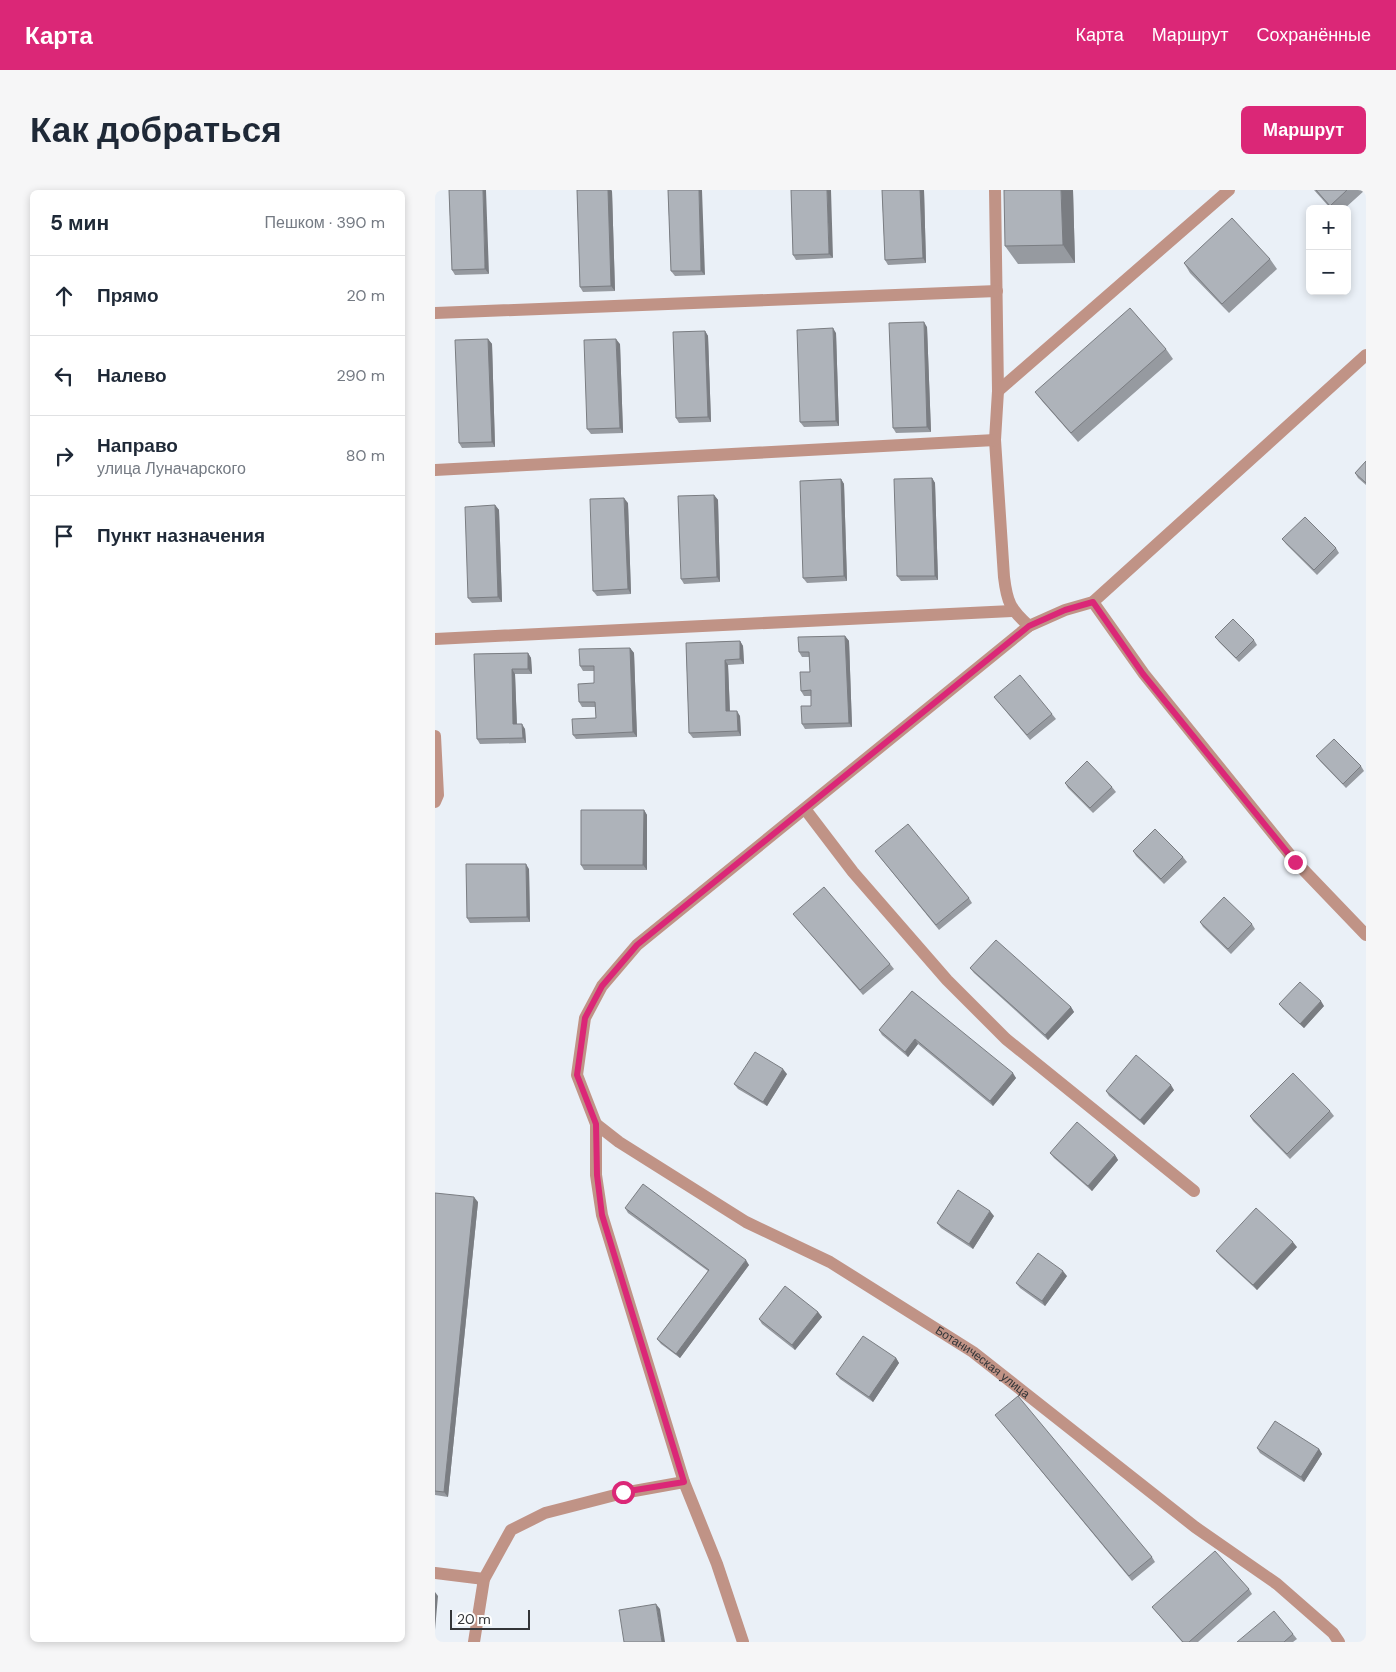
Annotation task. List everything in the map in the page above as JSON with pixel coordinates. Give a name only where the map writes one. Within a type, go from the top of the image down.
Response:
[{"type":"street","points":[[995,190],[998,391],[995,440],[1003,577],[1012,611],[1029,626]]},
{"type":"street","points":[[998,391],[1229,190]]},
{"type":"street","points":[[435,313],[997,292]]},
{"type":"street","points":[[743,1642],[717,1564],[684,1482],[602,1215],[597,1175],[596,1124],[577,1075],[585,1018],[602,986],[637,945],[1029,626],[1065,610],[1093,602],[1366,355]]},
{"type":"street","points":[[435,470],[995,440]]},
{"type":"street","points":[[1093,602],[1143,674],[1295,862],[1366,935]]},
{"type":"street","points":[[435,639],[1012,611]]},
{"type":"street","points":[[435,736],[438,795],[435,802]]},
{"type":"street","points":[[805,808],[853,872],[947,980],[1006,1039],[1194,1191]]},
{"type":"street","name":"Ботаническая улица","points":[[596,1124],[619,1142],[746,1222],[830,1262],[973,1352],[1195,1527],[1277,1584],[1333,1633],[1339,1642]]},
{"type":"street","points":[[474,1642],[484,1578],[511,1530],[545,1513],[623,1492],[684,1482]]},
{"type":"street","points":[[435,1573],[484,1578]]},
{"type":"building","points":[[449,190],[483,190],[485,269],[452,270]]},
{"type":"building","points":[[577,190],[608,190],[611,286],[580,287]]},
{"type":"building","points":[[668,190],[699,190],[701,271],[671,271]]},
{"type":"building","points":[[791,190],[827,190],[829,254],[793,255]]},
{"type":"building","points":[[882,190],[920,190],[923,258],[885,260]]},
{"type":"building","points":[[1004,190],[1061,190],[1063,245],[1005,246]]},
{"type":"building","points":[[1316,190],[1347,190],[1331,205]]},
{"type":"building","points":[[1232,218],[1270,259],[1222,304],[1184,263]]},
{"type":"building","points":[[1130,308],[1166,349],[1071,433],[1035,392]]},
{"type":"building","points":[[924,322],[927,427],[893,428],[889,323]]},
{"type":"building","points":[[833,328],[836,421],[800,422],[797,330]]},
{"type":"building","points":[[705,331],[708,417],[676,418],[673,332]]},
{"type":"building","points":[[488,339],[492,442],[459,443],[455,340]]},
{"type":"building","points":[[616,339],[620,428],[587,429],[584,340]]},
{"type":"building","points":[[1366,461],[1366,483],[1355,473]]},
{"type":"building","points":[[932,478],[935,576],[897,576],[894,479]]},
{"type":"building","points":[[841,479],[844,576],[803,578],[800,481]]},
{"type":"building","points":[[714,495],[717,577],[681,579],[678,496]]},
{"type":"building","points":[[624,498],[628,589],[593,591],[590,499]]},
{"type":"building","points":[[495,505],[498,597],[468,598],[465,507]]},
{"type":"building","points":[[1305,517],[1336,548],[1314,570],[1282,539]]},
{"type":"building","points":[[1233,619],[1254,640],[1236,658],[1215,637]]},
{"type":"building","points":[[845,636],[849,723],[802,724],[801,706],[811,706],[811,690],[801,691],[800,672],[810,672],[809,652],[799,652],[798,637]]},
{"type":"building","points":[[740,641],[740,659],[725,660],[726,711],[737,711],[738,731],[689,733],[686,643]]},
{"type":"building","points":[[630,648],[633,732],[573,735],[572,719],[596,718],[595,702],[579,702],[578,684],[594,683],[594,666],[580,666],[579,649]]},
{"type":"building","points":[[528,653],[528,669],[512,669],[513,724],[522,724],[523,738],[477,739],[474,654]]},
{"type":"building","points":[[1020,675],[1052,714],[1027,735],[994,697]]},
{"type":"building","points":[[1334,739],[1361,766],[1343,784],[1316,756]]},
{"type":"building","points":[[1087,761],[1112,787],[1090,808],[1065,783]]},
{"type":"building","points":[[581,810],[644,810],[643,865],[581,865]]},
{"type":"building","points":[[908,824],[969,898],[936,925],[875,851]]},
{"type":"building","points":[[1155,829],[1183,857],[1161,879],[1133,851]]},
{"type":"building","points":[[466,864],[526,864],[527,917],[467,918]]},
{"type":"building","points":[[824,887],[890,964],[860,990],[793,914]]},
{"type":"building","points":[[1224,897],[1252,924],[1228,949],[1200,922]]},
{"type":"building","points":[[996,940],[1071,1007],[1045,1035],[970,968]]},
{"type":"building","points":[[1300,982],[1321,1001],[1300,1024],[1279,1004]]},
{"type":"building","points":[[912,991],[1013,1073],[990,1101],[915,1039],[905,1052],[879,1030]]},
{"type":"building","points":[[755,1052],[783,1069],[763,1102],[734,1084]]},
{"type":"building","points":[[1136,1055],[1171,1085],[1140,1120],[1106,1091]]},
{"type":"building","points":[[1293,1073],[1330,1111],[1287,1154],[1250,1116]]},
{"type":"building","points":[[1077,1122],[1115,1155],[1088,1186],[1050,1153]]},
{"type":"building","points":[[643,1184],[746,1260],[676,1354],[657,1339],[709,1270],[625,1208]]},
{"type":"building","points":[[958,1190],[990,1211],[969,1244],[937,1223]]},
{"type":"building","points":[[435,1193],[474,1197],[444,1492],[435,1491]]},
{"type":"building","points":[[1256,1208],[1293,1242],[1253,1285],[1216,1251]]},
{"type":"building","points":[[1038,1253],[1063,1271],[1042,1301],[1016,1283]]},
{"type":"building","points":[[785,1286],[818,1312],[792,1345],[759,1319]]},
{"type":"building","points":[[863,1336],[896,1358],[869,1397],[836,1374]]},
{"type":"building","points":[[1018,1396],[1152,1557],[1129,1576],[995,1415]]},
{"type":"building","points":[[1275,1421],[1319,1449],[1301,1477],[1257,1448]]},
{"type":"building","points":[[1215,1551],[1249,1589],[1189,1642],[1183,1642],[1152,1607]]},
{"type":"building","points":[[656,1604],[662,1642],[624,1642],[619,1610]]},
{"type":"building","points":[[1274,1611],[1293,1634],[1284,1642],[1237,1642]]},
{"type":"route","points":[[623,1492],[684,1482],[602,1215],[597,1175],[596,1124],[577,1075],[585,1018],[602,986],[637,945],[1029,626],[1065,610],[1093,602],[1143,674],[1295,862]]}]
